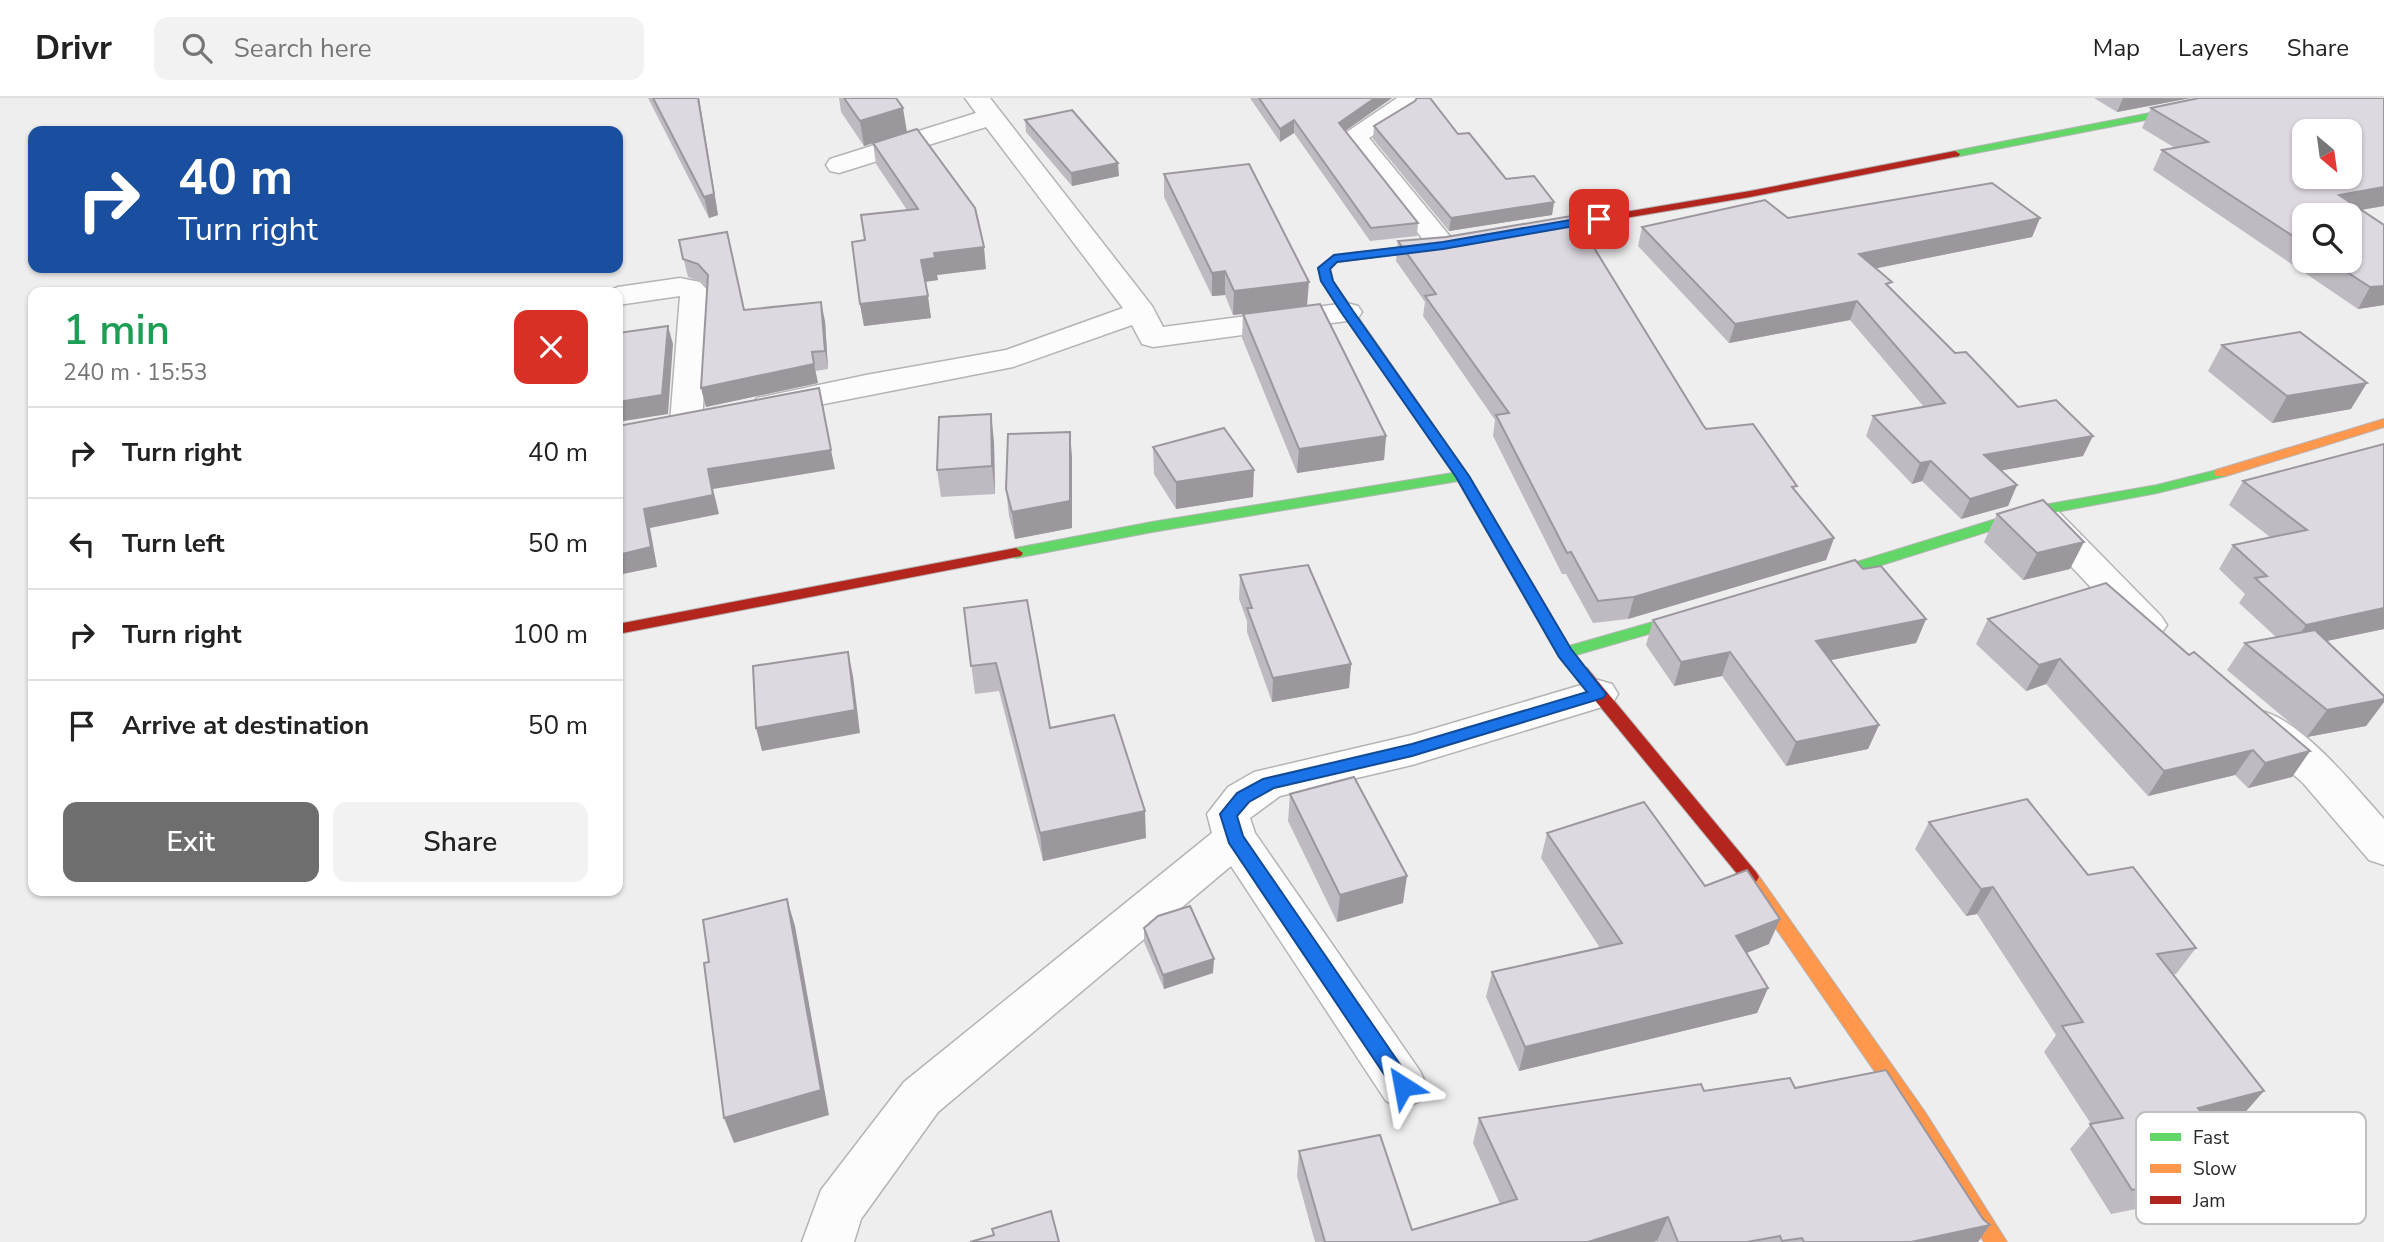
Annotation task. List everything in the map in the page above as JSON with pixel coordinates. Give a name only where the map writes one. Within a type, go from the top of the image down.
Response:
[{"type":"street","points":[[1410,98],[1403,106],[1354,136],[1456,244]]},
{"type":"street","points":[[1508,234],[1750,194],[2243,98]]},
{"type":"street","points":[[839,165],[984,107],[1053,193],[1142,312],[1153,338],[1347,312]]},
{"type":"street","points":[[1456,244],[1334,258],[1324,268],[1327,281],[1462,476],[1565,653],[1735,855],[1918,1118],[1996,1242]]},
{"type":"street","points":[[623,295],[680,287],[690,288],[695,293],[699,420],[866,384],[1013,358],[1142,312]]},
{"type":"street","points":[[1800,585],[2038,511],[2207,477],[2384,423]]},
{"type":"street","points":[[623,628],[1152,527],[1462,476]]},
{"type":"street","points":[[2038,511],[2174,649]]},
{"type":"street","points":[[1565,653],[1723,607]]},
{"type":"street","points":[[1403,1086],[1235,838],[1228,814],[1243,798],[1269,783],[1412,750],[1598,694]]},
{"type":"street","points":[[2235,702],[2317,772],[2384,848]]},
{"type":"street","points":[[828,1242],[839,1207],[921,1097],[1235,838]]},
{"type":"building","points":[[653,98],[698,98],[714,194],[704,197]]},
{"type":"building","points":[[844,98],[896,98],[903,108],[860,121]]},
{"type":"building","points":[[1259,98],[1375,98],[1339,123],[1418,223],[1371,228],[1294,120],[1280,129]]},
{"type":"building","points":[[1417,98],[1430,98],[1458,134],[1469,133],[1506,179],[1534,176],[1554,202],[1451,218],[1374,126]]},
{"type":"building","points":[[2199,98],[2384,98],[2384,187],[2339,195],[2351,203],[2292,203],[2292,235],[2162,150],[2208,142],[2151,108]]},
{"type":"building","points":[[1072,110],[1118,163],[1071,173],[1025,120]]},
{"type":"building","points":[[917,129],[975,208],[984,247],[934,253],[935,258],[921,260],[928,296],[860,304],[852,242],[865,240],[861,215],[918,209],[873,143]]},
{"type":"building","points":[[1249,164],[1309,282],[1234,291],[1225,271],[1212,273],[1164,174]]},
{"type":"building","points":[[1992,183],[2040,218],[1859,254],[1892,282],[1886,284],[1955,353],[1966,352],[2018,407],[2056,400],[2093,436],[1984,455],[2017,485],[1970,499],[1931,461],[1920,463],[1873,416],[1945,403],[1857,301],[1735,324],[1642,227],[1765,200],[1788,218]]},
{"type":"building","points":[[2362,210],[2384,225],[2384,286],[2370,287],[2348,273],[2362,273]]},
{"type":"building","points":[[1571,216],[1588,238],[1706,429],[1753,424],[1797,486],[1792,487],[1834,538],[1634,597],[1598,601],[1571,552],[1567,553],[1496,415],[1509,413],[1425,296],[1436,294],[1398,241],[1446,237]]},
{"type":"building","points":[[727,232],[744,310],[821,302],[825,351],[812,352],[814,364],[701,388],[708,275],[698,264],[683,259],[679,240]]},
{"type":"building","points":[[1320,304],[1386,436],[1299,449],[1243,314]]},
{"type":"building","points":[[668,326],[662,395],[623,401],[623,332]]},
{"type":"building","points":[[2300,332],[2367,383],[2287,396],[2222,345]]},
{"type":"building","points":[[819,388],[831,450],[708,469],[713,495],[644,509],[651,547],[623,554],[623,425]]},
{"type":"building","points":[[991,414],[992,466],[937,470],[939,417]]},
{"type":"building","points":[[1224,428],[1254,470],[1176,482],[1153,447]]},
{"type":"building","points":[[1070,432],[1070,501],[1012,512],[1006,489],[1008,434]]},
{"type":"building","points":[[2384,444],[2384,608],[2306,625],[2255,578],[2267,576],[2233,545],[2307,530],[2243,481]]},
{"type":"building","points":[[2043,500],[2084,542],[2037,553],[1997,514]]},
{"type":"building","points":[[1855,560],[1863,569],[1881,566],[1926,619],[1816,641],[1879,725],[1796,742],[1730,652],[1681,662],[1653,620]]},
{"type":"building","points":[[1308,565],[1351,664],[1273,678],[1247,608],[1252,608],[1240,575]]},
{"type":"building","points":[[2106,583],[2189,655],[2194,652],[2310,751],[2265,763],[2253,750],[2164,771],[2060,659],[2039,665],[1988,619]]},
{"type":"building","points":[[1027,600],[1050,728],[1114,715],[1145,811],[1040,833],[996,663],[971,666],[964,608]]},
{"type":"building","points":[[2315,630],[2384,696],[2384,699],[2327,710],[2245,643]]},
{"type":"building","points":[[848,652],[855,710],[756,728],[753,666]]},
{"type":"building","points":[[1354,777],[1407,876],[1340,895],[1290,794]]},
{"type":"building","points":[[2027,799],[2088,875],[2133,867],[2196,948],[2157,954],[2264,1091],[2198,1108],[2201,1112],[2136,1112],[2136,1189],[2132,1190],[2090,1124],[2123,1118],[2062,1026],[2083,1022],[1993,887],[1981,889],[1929,822]]},
{"type":"building","points":[[1644,802],[1705,886],[1747,870],[1780,919],[1736,936],[1768,988],[1525,1047],[1492,972],[1622,943],[1547,833]]},
{"type":"building","points":[[787,899],[821,1090],[724,1118],[704,963],[709,962],[703,920]]},
{"type":"building","points":[[1190,906],[1214,959],[1163,975],[1144,928],[1158,916]]},
{"type":"building","points":[[1886,1070],[1983,1219],[1990,1225],[1911,1242],[1804,1242],[1802,1238],[1782,1241],[1780,1236],[1747,1242],[1678,1242],[1668,1217],[1588,1242],[1325,1242],[1299,1151],[1380,1135],[1412,1230],[1517,1199],[1479,1118],[1701,1084],[1704,1091],[1790,1078],[1795,1088]]},
{"type":"building","points":[[1051,1211],[1059,1242],[970,1242],[994,1235],[992,1229]]},
{"type":"traffic: fast","points":[[1955,154],[2243,98]]},
{"type":"traffic: fast","points":[[1448,245],[1334,259],[1324,268],[1327,281],[1462,476],[1565,653],[1581,672]]},
{"type":"traffic: fast","points":[[1810,582],[2038,511],[2157,489],[2221,473]]},
{"type":"traffic: fast","points":[[1016,553],[1152,527],[1462,476]]},
{"type":"traffic: fast","points":[[1565,653],[1702,613]]},
{"type":"traffic: slow","points":[[2221,473],[2384,423]]},
{"type":"traffic: slow","points":[[1750,877],[1918,1118],[1996,1242]]},
{"type":"traffic: jam","points":[[1524,232],[1750,194],[1955,154]]},
{"type":"traffic: jam","points":[[623,628],[1016,553]]},
{"type":"traffic: jam","points":[[1581,672],[1750,877]]},
{"type":"route","points":[[1403,1086],[1235,838],[1228,814],[1243,798],[1269,783],[1412,750],[1598,694],[1565,653],[1462,476],[1347,312],[1327,281],[1324,268],[1334,258],[1443,246],[1599,219]]}]
